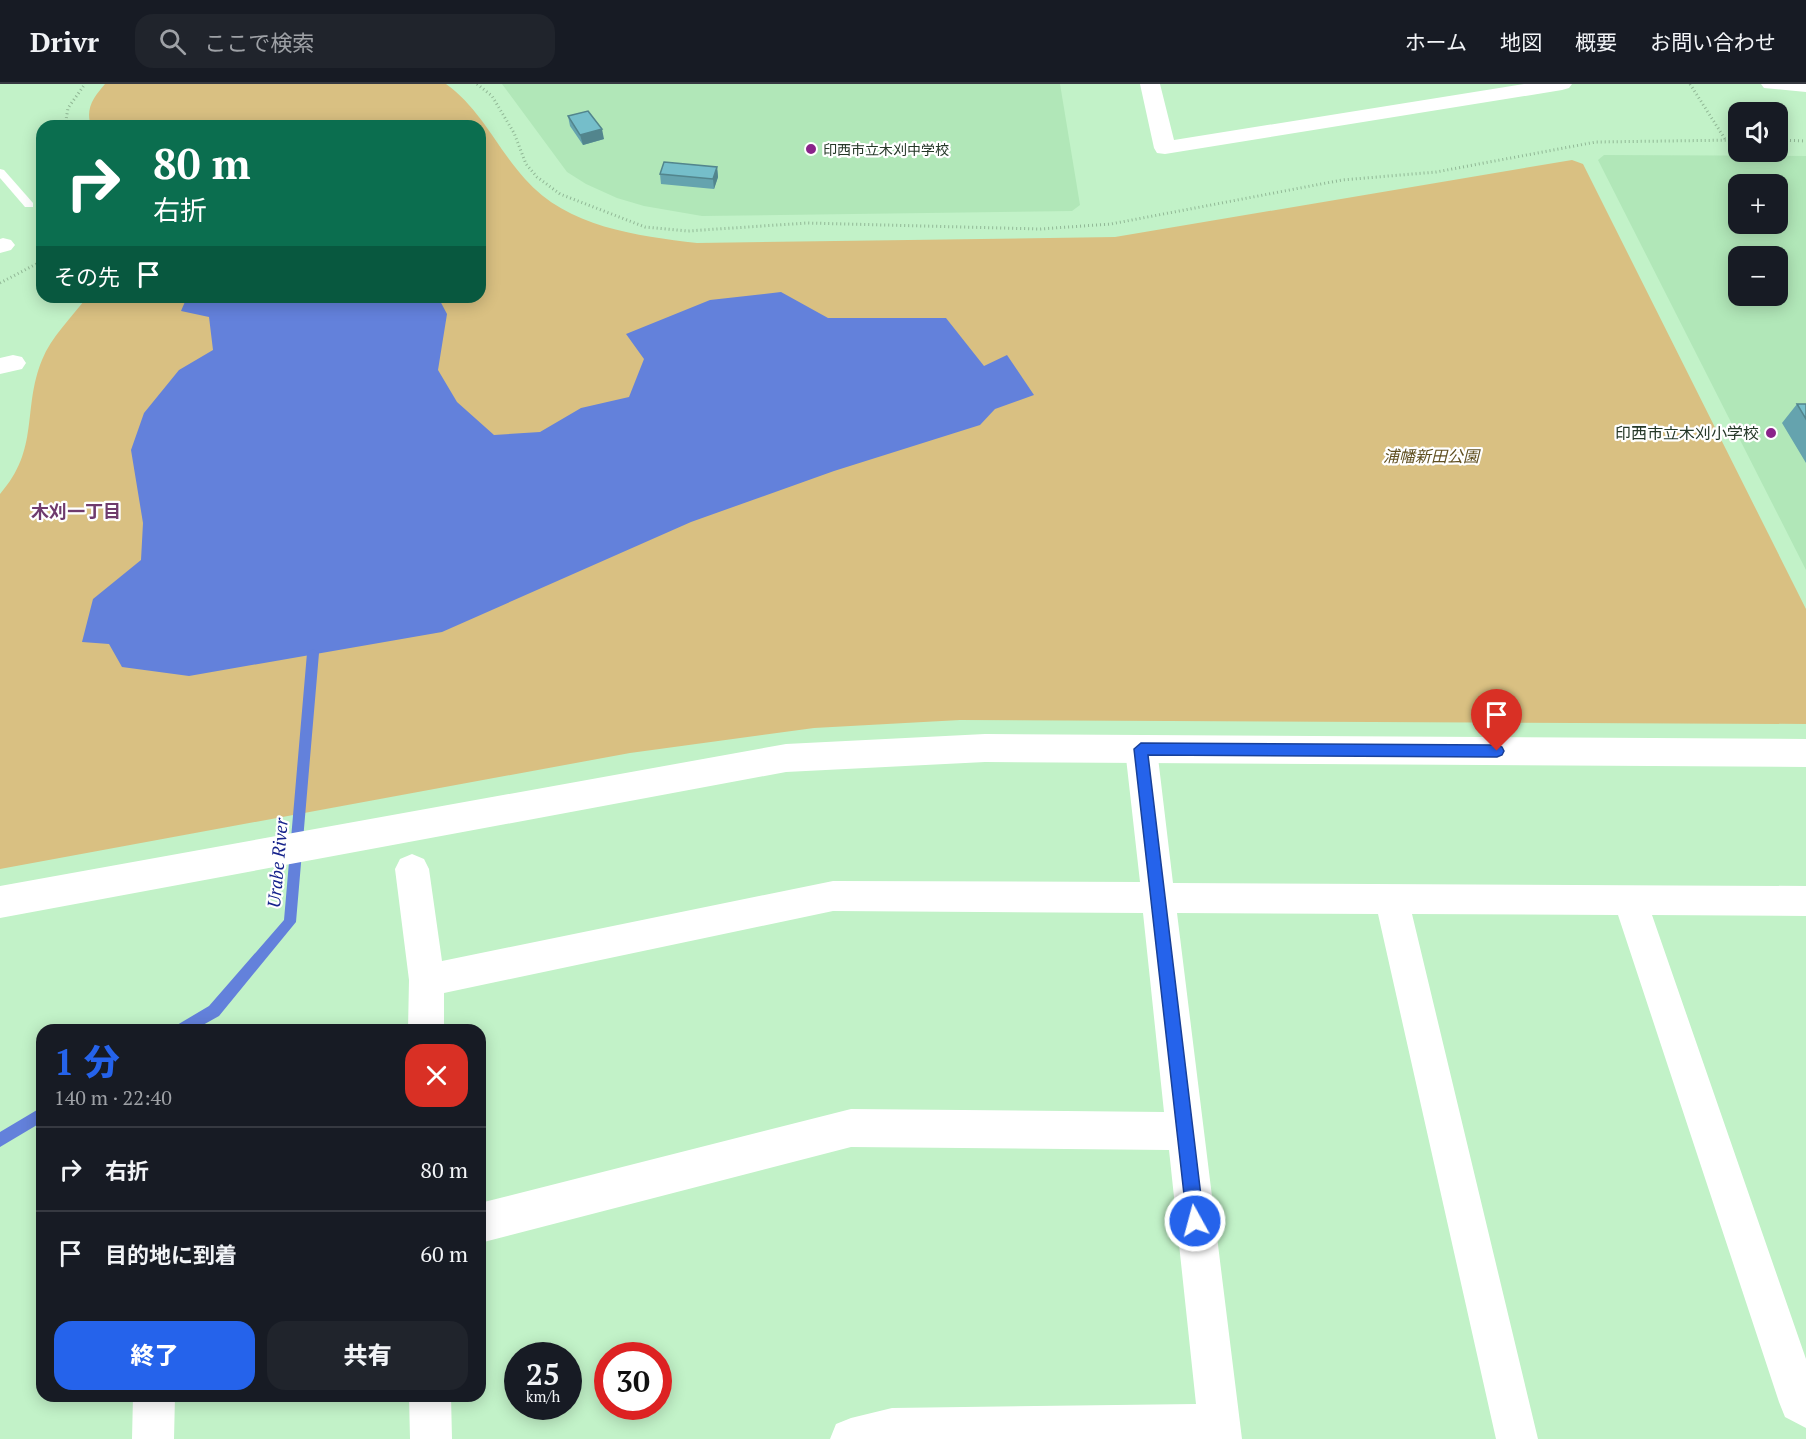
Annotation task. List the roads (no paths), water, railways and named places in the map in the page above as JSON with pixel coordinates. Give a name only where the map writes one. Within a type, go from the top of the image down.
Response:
[{"type":"street","points":[[1150,84],[1165,148],[1562,84]]},
{"type":"street","points":[[1772,84],[1806,86]]},
{"type":"street","points":[[0,902],[786,758],[985,748],[1806,753]]},
{"type":"street","points":[[850,1439],[892,1429],[1199,1432],[1185,1131],[1141,749]]},
{"type":"street","points":[[412,869],[427,980],[426,1024]]},
{"type":"street","points":[[427,980],[833,896],[1806,901]]},
{"type":"street","points":[[1392,899],[1517,1439]]},
{"type":"street","points":[[1629,900],[1800,1402],[1806,1407]]},
{"type":"street","points":[[486,1221],[852,1128],[1185,1131]]},
{"type":"street","points":[[153,1439],[154,1402]]},
{"type":"street","points":[[430,1402],[431,1439]]},
{"type":"lane","points":[[0,172],[29,205]]},
{"type":"water","points":[[781,292],[828,318],[946,318],[984,366],[1007,355],[1034,395],[995,409],[980,425],[834,471],[691,522],[442,632],[189,676],[122,667],[109,644],[82,642],[93,599],[141,560],[143,523],[131,450],[144,413],[179,370],[213,350],[209,317],[181,311],[184,303],[441,303],[447,314],[438,370],[457,402],[494,435],[540,432],[581,408],[629,397],[644,359],[626,334],[710,300]]},
{"type":"waterway","name":"Urabe River","points":[[192,1024],[214,1011],[290,922],[313,653]]},
{"type":"waterway","name":"Urabe River","points":[[0,1140],[36,1118]]},
{"type":"place","name":"印西市立木刈中学校","points":[[811,149]]},
{"type":"place","name":"印西市立木刈小学校","points":[[1771,433]]},
{"type":"district","name":"木刈一丁目","points":[[76,511]]},
{"type":"park label","name":"浦幡新田公園","points":[[1431,456]]}]
